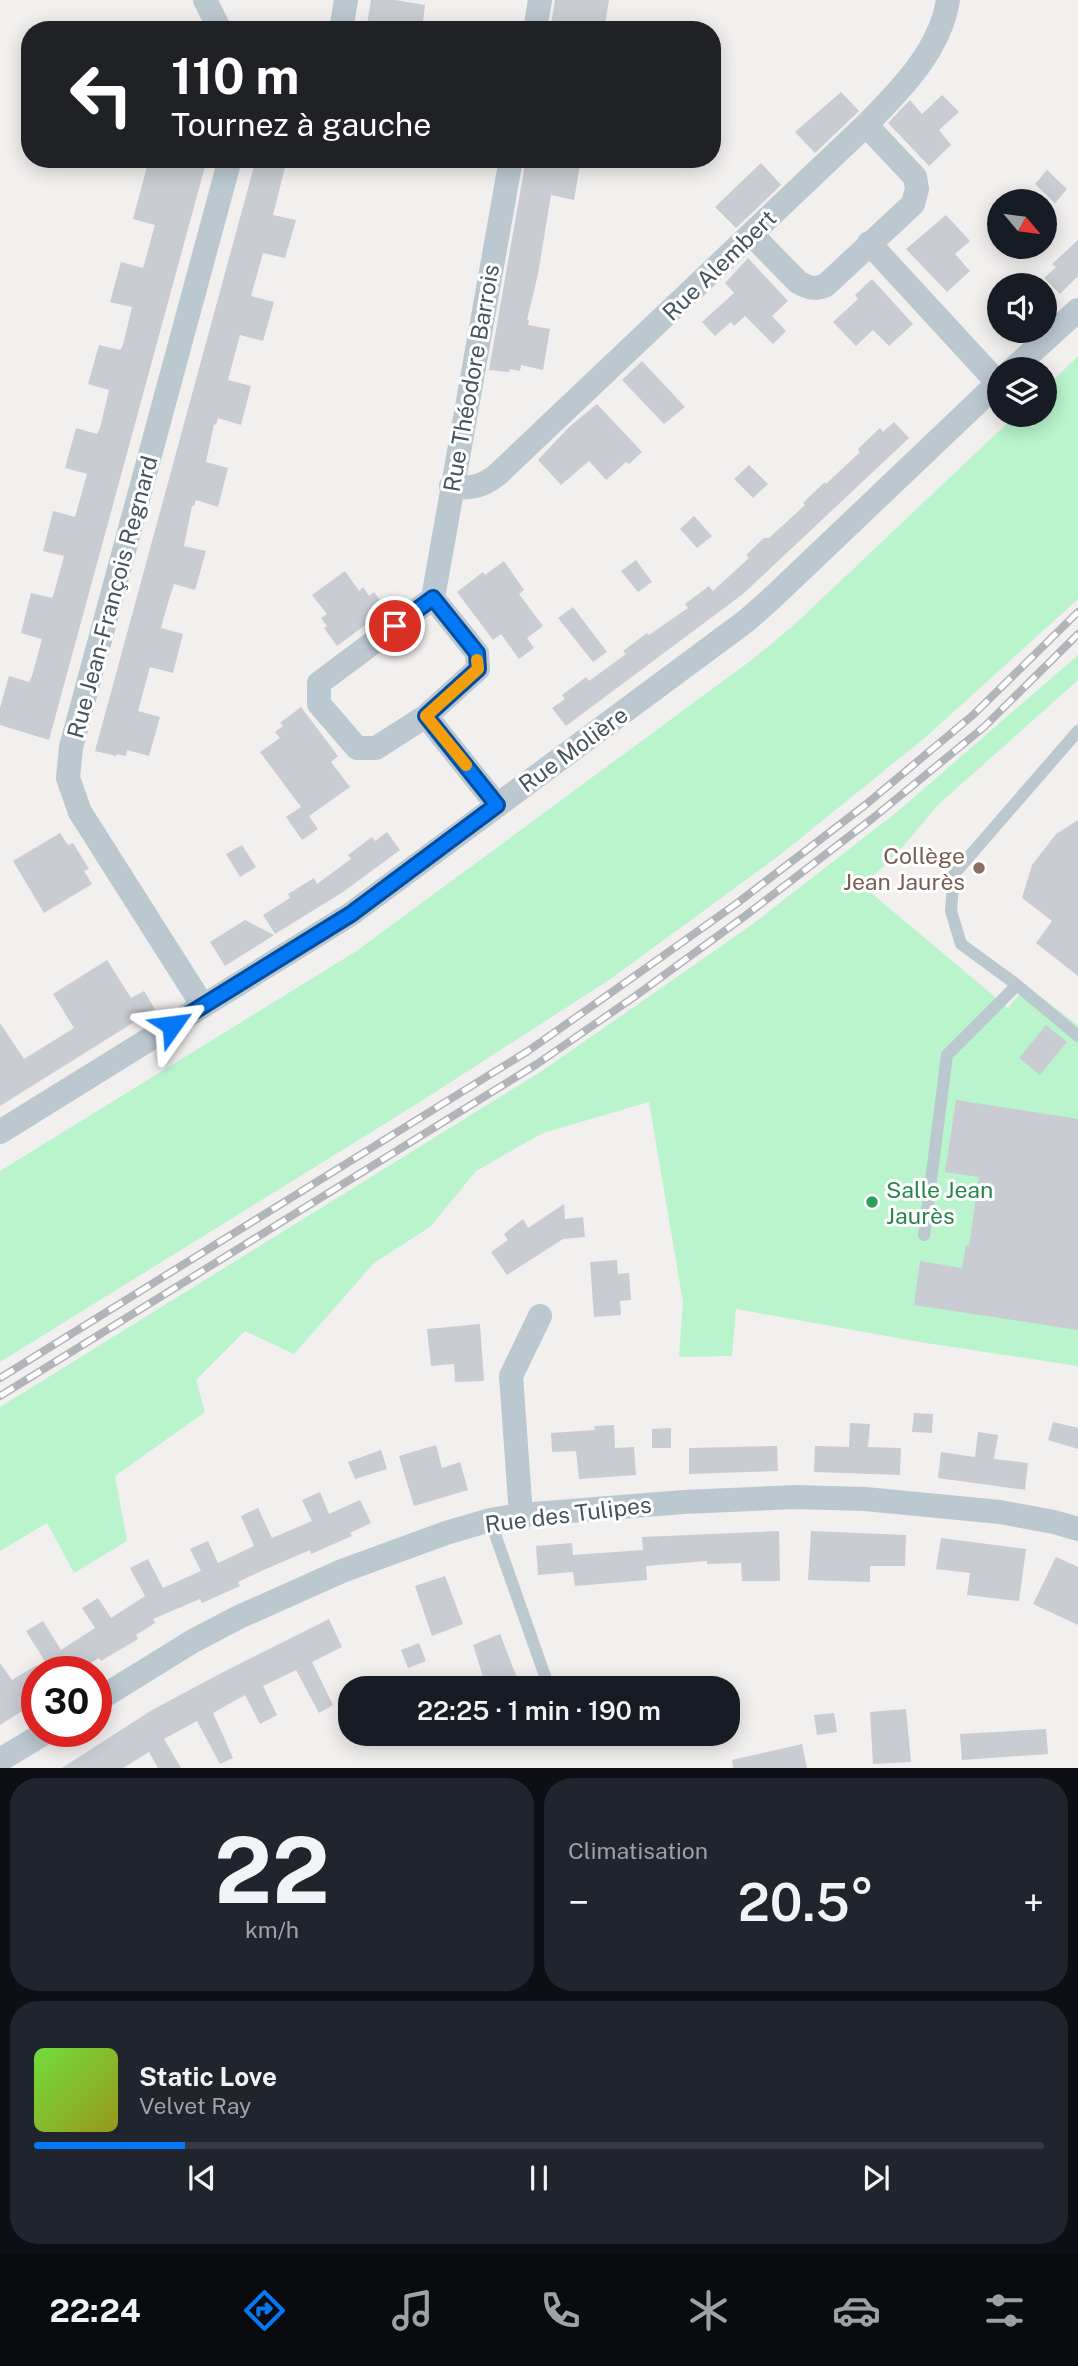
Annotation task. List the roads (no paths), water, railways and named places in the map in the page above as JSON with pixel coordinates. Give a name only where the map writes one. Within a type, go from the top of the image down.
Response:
[{"type":"street","points":[[205,0],[216,21]]},
{"type":"street","points":[[342,21],[345,0]]},
{"type":"street","points":[[536,21],[540,0]]},
{"type":"street","name":"Rue Alembert","points":[[451,486],[477,487],[497,475],[866,125],[918,67],[943,22],[948,0]]},
{"type":"street","points":[[751,234],[798,282],[812,288],[826,285],[913,204],[915,177],[866,125]]},
{"type":"street","name":"Rue Jean-François Regnard","points":[[203,1006],[80,812],[68,778],[71,747],[228,168]]},
{"type":"street","name":"Rue Théodore Barrois","points":[[433,598],[509,168]]},
{"type":"street","points":[[869,243],[987,362]]},
{"type":"street","name":"Rue Molière","points":[[1026,357],[1078,310]]},
{"type":"street","name":"Rue Molière","points":[[0,1132],[351,914],[771,600],[987,393]]},
{"type":"street","points":[[433,598],[477,653],[478,669],[426,716],[376,748],[358,748],[319,704],[319,683],[433,598]]},
{"type":"street","points":[[426,716],[497,805]]},
{"type":"street","points":[[521,1515],[511,1376],[540,1316]]},
{"type":"street","name":"Rue des Tulipes","points":[[112,1691],[193,1641],[239,1617],[389,1553],[490,1520],[521,1515],[684,1502],[795,1497],[865,1499],[1000,1512],[1078,1529]]},
{"type":"street","points":[[0,1760],[22,1747]]},
{"type":"lane","points":[[1078,731],[954,874],[951,911],[961,944],[1017,985],[1078,1036]]},
{"type":"lane","points":[[923,1235],[947,1055],[1017,985]]},
{"type":"lane","points":[[490,1520],[545,1676]]},
{"type":"railway","points":[[0,1378],[528,1051],[736,904],[864,806],[973,715],[1078,612]]},
{"type":"railway","points":[[0,1396],[537,1064],[634,997],[873,818],[984,727],[1078,634]]},
{"type":"place","name":"Collège Jean Jaurès","points":[[979,868]]},
{"type":"place","name":"Salle Jean Jaurès","points":[[872,1202]]}]
